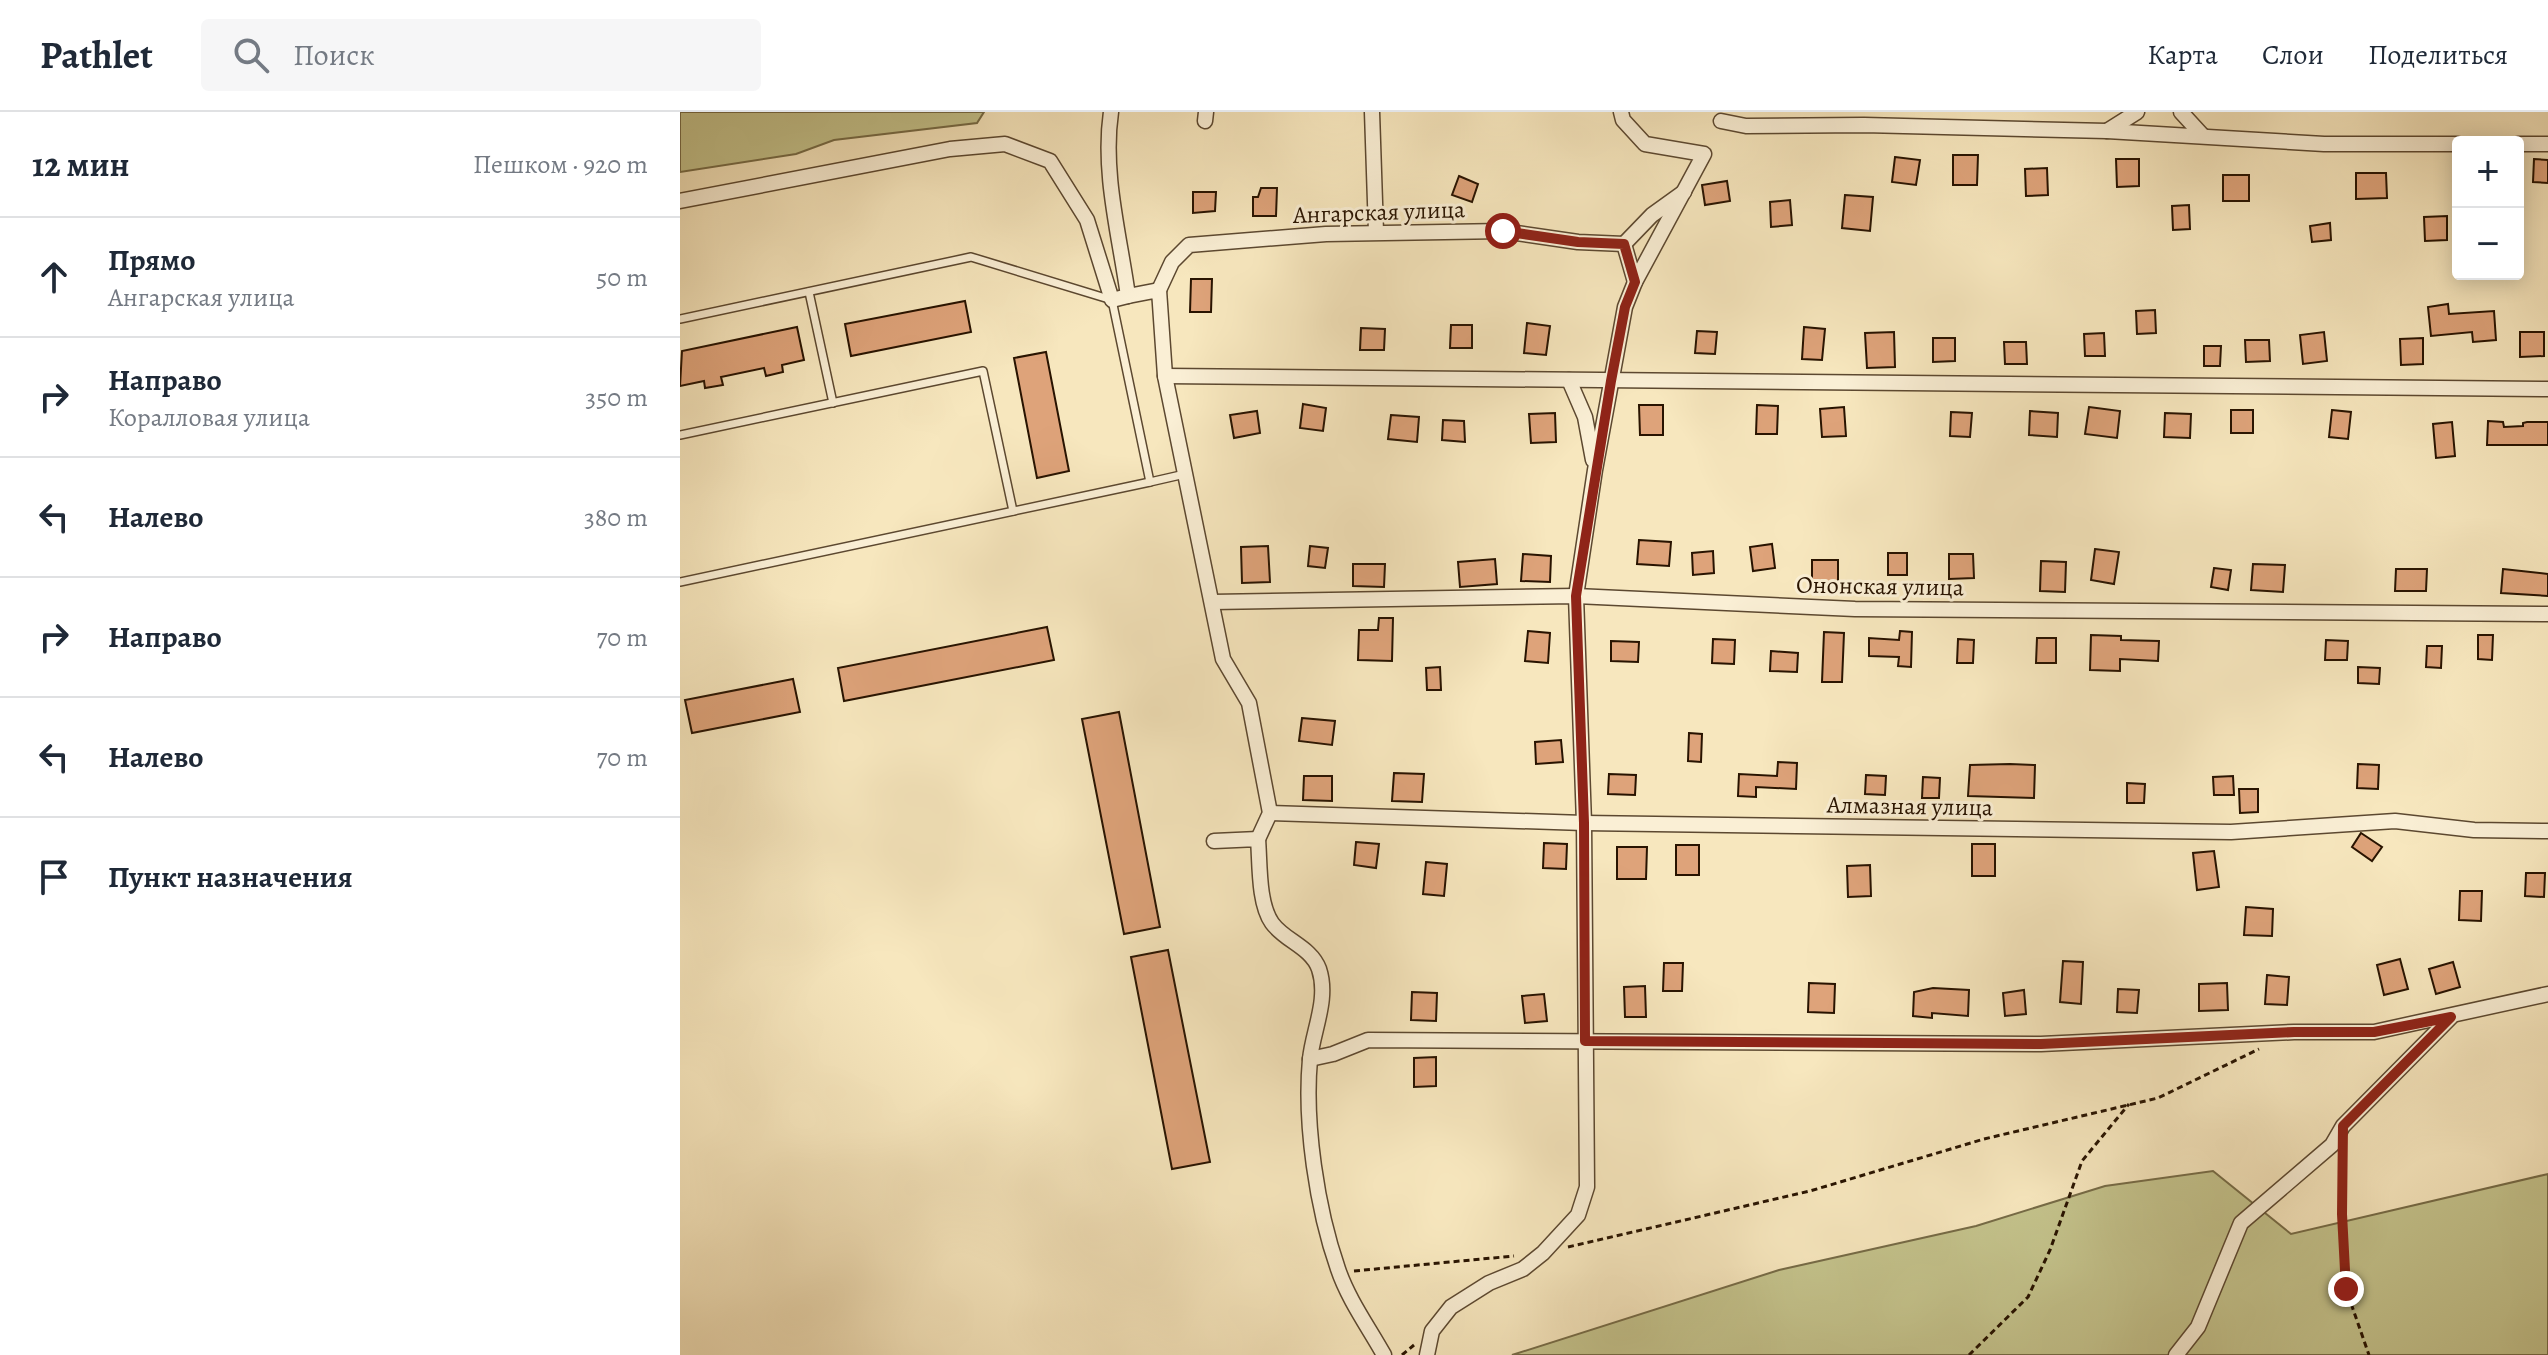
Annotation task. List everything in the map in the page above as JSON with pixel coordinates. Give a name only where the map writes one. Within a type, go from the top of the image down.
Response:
[{"type":"street","points":[[1111,112],[1113,205],[1128,296]]},
{"type":"street","points":[[1372,112],[1376,232]]},
{"type":"street","points":[[1427,1355],[1432,1331],[1451,1307],[1489,1283],[1523,1269],[1543,1253],[1578,1215],[1587,1187],[1584,823],[1576,596],[1625,307],[1635,282],[1704,154],[1645,144],[1623,120],[1621,112]]},
{"type":"street","points":[[2107,131],[2137,112]]},
{"type":"street","points":[[2181,112],[2203,136]]},
{"type":"street","points":[[1724,116],[1746,126],[1864,125],[2107,131],[2324,144],[2452,144]]},
{"type":"street","points":[[680,201],[950,149],[1005,144],[1050,161],[1087,220],[1112,300],[1159,290],[1165,376],[1223,659],[1249,703],[1270,813],[1258,839],[1262,891],[1271,921],[1310,954],[1319,970],[1321,1004],[1310,1059],[1311,1153],[1325,1220],[1339,1272],[1384,1355]]},
{"type":"street","points":[[2524,144],[2548,144]]},
{"type":"street","points":[[1635,282],[1624,244],[1667,202],[1684,192]]},
{"type":"street","name":"Ангарская улица","points":[[1159,290],[1172,262],[1189,245],[1376,232],[1503,231],[1578,242],[1624,244]]},
{"type":"street","points":[[1165,376],[2548,389]]},
{"type":"street","points":[[1569,380],[1585,417],[1595,470]]},
{"type":"street","name":"Ононская улица","points":[[1212,602],[1576,596],[1855,609],[2548,614]]},
{"type":"street","name":"Алмазная улица","points":[[1270,813],[1584,823],[2231,832],[2377,821],[2474,830],[2548,831]]},
{"type":"street","points":[[1214,841],[1258,839]]},
{"type":"street","points":[[1310,1059],[1333,1054],[1368,1040],[2041,1044],[2294,1032],[2374,1032],[2548,994]]},
{"type":"street","points":[[2176,1355],[2198,1327],[2241,1223],[2332,1145],[2343,1126],[2451,1017]]},
{"type":"lane","points":[[680,319],[971,257],[1112,300],[1150,482]]},
{"type":"lane","points":[[809,292],[833,403]]},
{"type":"lane","points":[[680,435],[983,371],[1013,511]]},
{"type":"lane","points":[[680,582],[1185,474]]},
{"type":"path","points":[[1339,1272],[1543,1253],[1810,1191],[1984,1139],[2158,1098],[2267,1045]]},
{"type":"path","points":[[1969,1355],[2028,1297],[2050,1250],[2082,1161],[2129,1104]]},
{"type":"path","points":[[2343,1156],[2346,1289],[2369,1355]]},
{"type":"shaded area","points":[[680,112],[984,112],[977,123],[834,140],[796,154],[680,172]]},
{"type":"shaded area","points":[[2213,1171],[2291,1234],[2548,1174],[2548,1355],[1512,1355],[1779,1270],[1976,1226],[2105,1186]]},
{"type":"building","points":[[1953,155],[1978,155],[1977,185],[1953,185]]},
{"type":"building","points":[[1895,157],[1920,160],[1916,185],[1892,182]]},
{"type":"building","points":[[2116,159],[2139,159],[2139,186],[2117,187]]},
{"type":"building","points":[[2534,159],[2548,160],[2548,183],[2533,182]]},
{"type":"building","points":[[2047,168],[2048,195],[2026,196],[2025,169]]},
{"type":"building","points":[[2356,173],[2386,173],[2387,198],[2356,199]]},
{"type":"building","points":[[2223,175],[2249,175],[2249,201],[2223,201]]},
{"type":"building","points":[[1459,176],[1478,184],[1472,202],[1452,195]]},
{"type":"building","points":[[1727,181],[1730,201],[1705,205],[1702,185]]},
{"type":"building","points":[[1261,188],[1277,188],[1276,216],[1253,216],[1253,197],[1258,197]]},
{"type":"building","points":[[1193,192],[1216,192],[1215,211],[1193,213]]},
{"type":"building","points":[[1845,195],[1873,197],[1870,231],[1842,228]]},
{"type":"building","points":[[1790,200],[1792,225],[1771,227],[1770,202]]},
{"type":"building","points":[[2189,205],[2190,229],[2173,230],[2172,206]]},
{"type":"building","points":[[2447,216],[2447,240],[2425,241],[2424,217]]},
{"type":"building","points":[[2330,223],[2331,240],[2312,242],[2310,226]]},
{"type":"building","points":[[1191,279],[1212,279],[1211,312],[1190,312]]},
{"type":"building","points":[[965,301],[971,332],[851,356],[845,324]]},
{"type":"building","points":[[2448,304],[2449,314],[2494,311],[2496,340],[2473,342],[2472,332],[2431,336],[2428,307]]},
{"type":"building","points":[[2155,310],[2156,333],[2137,334],[2136,311]]},
{"type":"building","points":[[1527,323],[1550,326],[1546,355],[1524,353]]},
{"type":"building","points":[[1451,325],[1472,325],[1472,348],[1450,348]]},
{"type":"building","points":[[797,327],[804,360],[782,365],[783,372],[766,376],[764,368],[721,377],[723,385],[705,388],[704,381],[680,386],[682,351]]},
{"type":"building","points":[[1804,327],[1825,329],[1822,360],[1802,359]]},
{"type":"building","points":[[1361,328],[1385,329],[1384,350],[1360,350]]},
{"type":"building","points":[[1697,331],[1717,332],[1715,354],[1695,353]]},
{"type":"building","points":[[1894,332],[1895,367],[1867,368],[1865,333]]},
{"type":"building","points":[[2324,332],[2327,361],[2303,364],[2300,335]]},
{"type":"building","points":[[2520,332],[2544,332],[2544,356],[2520,357]]},
{"type":"building","points":[[2104,333],[2105,356],[2085,356],[2084,334]]},
{"type":"building","points":[[1933,338],[1955,338],[1955,361],[1933,362]]},
{"type":"building","points":[[2423,338],[2423,364],[2401,365],[2400,339]]},
{"type":"building","points":[[2245,340],[2269,340],[2270,361],[2246,362]]},
{"type":"building","points":[[2004,342],[2026,342],[2027,364],[2005,364]]},
{"type":"building","points":[[2204,346],[2221,346],[2220,366],[2204,366]]},
{"type":"building","points":[[1046,352],[1069,471],[1037,478],[1014,358]]},
{"type":"building","points":[[1303,404],[1326,408],[1323,431],[1300,428]]},
{"type":"building","points":[[1639,405],[1663,405],[1663,435],[1640,435]]},
{"type":"building","points":[[1757,405],[1778,406],[1777,434],[1756,434]]},
{"type":"building","points":[[1844,407],[1846,436],[1822,437],[1820,409]]},
{"type":"building","points":[[2089,407],[2120,411],[2117,438],[2085,434]]},
{"type":"building","points":[[2231,410],[2253,410],[2253,433],[2231,433]]},
{"type":"building","points":[[2332,410],[2351,412],[2348,439],[2329,437]]},
{"type":"building","points":[[1257,411],[1260,433],[1234,438],[1230,415]]},
{"type":"building","points":[[2030,411],[2058,413],[2057,437],[2029,435]]},
{"type":"building","points":[[1951,412],[1972,413],[1970,437],[1950,436]]},
{"type":"building","points":[[1555,413],[1556,442],[1531,443],[1529,414]]},
{"type":"building","points":[[2165,413],[2191,414],[2190,438],[2164,437]]},
{"type":"building","points":[[1391,415],[1419,417],[1417,442],[1388,439]]},
{"type":"building","points":[[1443,420],[1464,421],[1465,442],[1442,440]]},
{"type":"building","points":[[2488,421],[2503,422],[2504,427],[2548,422],[2548,445],[2487,445]]},
{"type":"building","points":[[2452,422],[2455,456],[2436,458],[2433,424]]},
{"type":"building","points":[[1639,540],[1671,542],[1669,566],[1637,564]]},
{"type":"building","points":[[1772,544],[1775,568],[1753,571],[1750,547]]},
{"type":"building","points":[[1268,546],[1270,582],[1242,583],[1241,547]]},
{"type":"building","points":[[1310,546],[1328,548],[1325,568],[1308,566]]},
{"type":"building","points":[[2095,549],[2119,552],[2114,584],[2091,580]]},
{"type":"building","points":[[1713,551],[1714,573],[1693,575],[1692,553]]},
{"type":"building","points":[[1888,553],[1907,553],[1907,575],[1888,575]]},
{"type":"building","points":[[1523,554],[1551,556],[1550,582],[1521,581]]},
{"type":"building","points":[[1949,554],[1973,554],[1974,578],[1949,579]]},
{"type":"building","points":[[1495,559],[1497,584],[1460,587],[1458,562]]},
{"type":"building","points":[[1812,560],[1838,560],[1838,586],[1812,586]]},
{"type":"building","points":[[2041,561],[2066,562],[2065,592],[2040,591]]},
{"type":"building","points":[[1353,564],[1385,564],[1384,587],[1353,586]]},
{"type":"building","points":[[2253,564],[2285,565],[2283,592],[2251,590]]},
{"type":"building","points":[[2214,568],[2231,570],[2228,590],[2211,587]]},
{"type":"building","points":[[2396,569],[2427,569],[2426,591],[2395,591]]},
{"type":"building","points":[[2503,569],[2548,574],[2548,596],[2501,593]]},
{"type":"building","points":[[1379,618],[1393,618],[1392,661],[1358,660],[1359,630],[1378,630]]},
{"type":"building","points":[[1047,627],[1054,660],[844,701],[838,668]]},
{"type":"building","points":[[1528,631],[1550,633],[1548,663],[1525,661]]},
{"type":"building","points":[[1900,631],[1912,632],[1911,667],[1898,666],[1899,657],[1869,656],[1869,638],[1899,640]]},
{"type":"building","points":[[1824,632],[1844,633],[1842,682],[1822,682]]},
{"type":"building","points":[[2091,635],[2159,641],[2158,661],[2120,659],[2120,671],[2090,670]]},
{"type":"building","points":[[2478,635],[2493,635],[2492,660],[2478,659]]},
{"type":"building","points":[[2037,638],[2056,638],[2056,663],[2036,663]]},
{"type":"building","points":[[1713,639],[1735,640],[1734,664],[1712,663]]},
{"type":"building","points":[[1958,639],[1974,640],[1973,663],[1957,663]]},
{"type":"building","points":[[2326,640],[2348,641],[2347,660],[2325,660]]},
{"type":"building","points":[[1611,641],[1639,642],[1638,662],[1611,661]]},
{"type":"building","points":[[2427,646],[2442,646],[2441,668],[2426,667]]},
{"type":"building","points":[[1771,651],[1798,653],[1797,672],[1770,671]]},
{"type":"building","points":[[1440,667],[1441,690],[1427,690],[1426,668]]},
{"type":"building","points":[[2358,667],[2380,668],[2379,684],[2358,683]]},
{"type":"building","points":[[793,679],[800,712],[692,733],[685,700]]},
{"type":"building","points":[[1119,712],[1160,927],[1124,934],[1082,719]]},
{"type":"building","points":[[1302,718],[1335,721],[1332,745],[1299,741]]},
{"type":"building","points":[[1689,733],[1702,734],[1701,762],[1688,761]]},
{"type":"building","points":[[1561,740],[1563,762],[1536,764],[1535,742]]},
{"type":"building","points":[[1778,762],[1797,763],[1796,789],[1756,787],[1756,797],[1738,796],[1739,774],[1777,776]]},
{"type":"building","points":[[2358,764],[2379,765],[2378,789],[2357,788]]},
{"type":"building","points":[[1970,765],[2035,765],[2034,798],[1968,796]]},
{"type":"building","points":[[1394,773],[1424,774],[1422,802],[1392,801]]},
{"type":"building","points":[[1609,774],[1636,775],[1635,795],[1608,794]]},
{"type":"building","points":[[1866,775],[1886,776],[1885,795],[1865,794]]},
{"type":"building","points":[[1304,776],[1332,776],[1332,801],[1303,800]]},
{"type":"building","points":[[2233,776],[2234,795],[2214,795],[2213,777]]},
{"type":"building","points":[[1923,777],[1940,778],[1939,798],[1922,798]]},
{"type":"building","points":[[2127,783],[2145,784],[2144,803],[2127,803]]},
{"type":"building","points":[[2239,789],[2258,789],[2258,812],[2240,813]]},
{"type":"building","points":[[2361,833],[2382,847],[2372,861],[2352,847]]},
{"type":"building","points":[[1356,842],[1379,844],[1376,868],[1354,865]]},
{"type":"building","points":[[1544,843],[1567,844],[1566,869],[1543,868]]},
{"type":"building","points":[[1972,844],[1995,844],[1995,876],[1972,876]]},
{"type":"building","points":[[1676,845],[1699,845],[1699,875],[1676,875]]},
{"type":"building","points":[[1617,847],[1647,847],[1646,879],[1617,879]]},
{"type":"building","points":[[2214,851],[2219,887],[2197,890],[2193,853]]},
{"type":"building","points":[[1426,862],[1447,864],[1444,896],[1423,894]]},
{"type":"building","points":[[1870,865],[1871,896],[1848,897],[1847,866]]},
{"type":"building","points":[[2526,873],[2545,873],[2544,897],[2525,896]]},
{"type":"building","points":[[2460,891],[2482,891],[2481,921],[2459,920]]},
{"type":"building","points":[[2246,907],[2273,909],[2272,936],[2244,935]]},
{"type":"building","points":[[1168,950],[1210,1162],[1172,1169],[1131,957]]},
{"type":"building","points":[[2400,959],[2408,989],[2384,995],[2377,965]]},
{"type":"building","points":[[2063,961],[2083,962],[2081,1004],[2060,1002]]},
{"type":"building","points":[[2453,962],[2460,987],[2436,994],[2429,969]]},
{"type":"building","points":[[1664,963],[1683,963],[1682,991],[1663,991]]},
{"type":"building","points":[[2267,975],[2289,977],[2287,1005],[2265,1004]]},
{"type":"building","points":[[1809,983],[1835,984],[1834,1013],[1808,1012]]},
{"type":"building","points":[[2227,983],[2228,1010],[2199,1011],[2199,984]]},
{"type":"building","points":[[1645,986],[1646,1017],[1625,1017],[1624,987]]},
{"type":"building","points":[[1933,988],[1969,990],[1968,1016],[1932,1013],[1932,1018],[1913,1016],[1914,992]]},
{"type":"building","points":[[2118,989],[2139,990],[2137,1013],[2117,1012]]},
{"type":"building","points":[[2024,990],[2026,1014],[2005,1016],[2003,993]]},
{"type":"building","points":[[1412,992],[1437,993],[1436,1021],[1411,1020]]},
{"type":"building","points":[[1544,994],[1547,1021],[1525,1023],[1522,996]]},
{"type":"building","points":[[1436,1057],[1436,1086],[1414,1087],[1414,1058]]},
{"type":"route","points":[[1503,231],[1578,242],[1624,244],[1635,282],[1625,307],[1611,381],[1576,596],[1584,823],[1585,1041],[2041,1044],[2294,1032],[2374,1032],[2451,1017],[2343,1126],[2342,1214],[2346,1289]]}]
